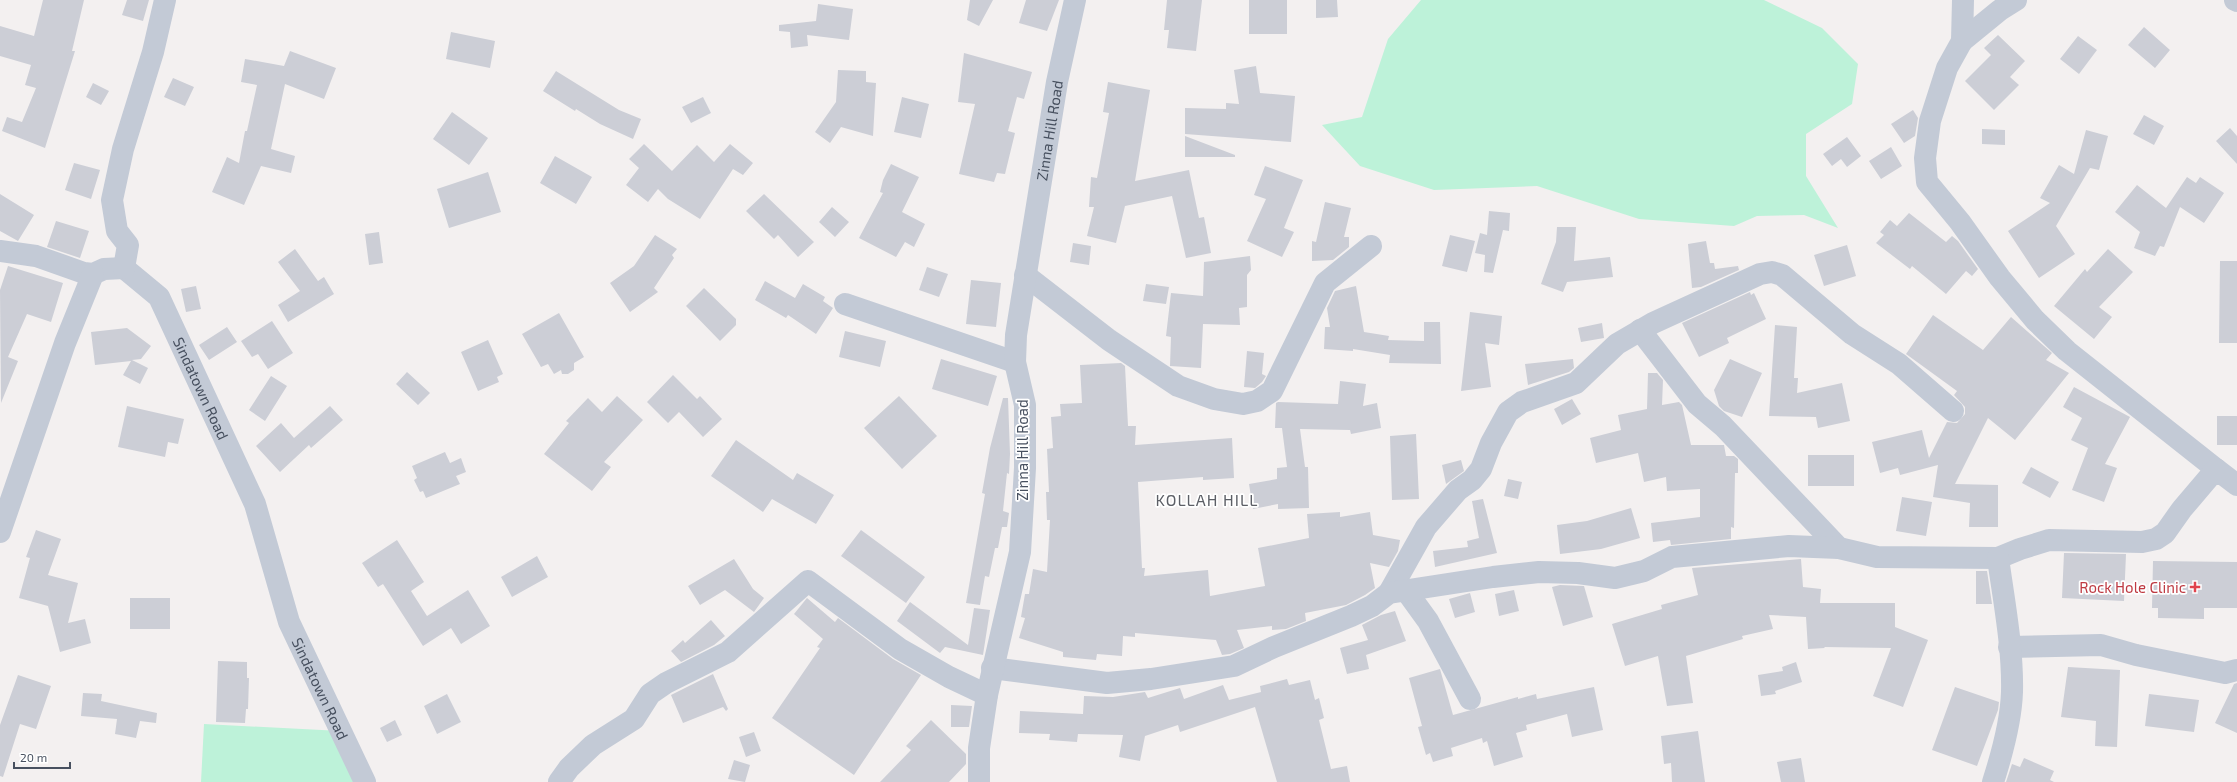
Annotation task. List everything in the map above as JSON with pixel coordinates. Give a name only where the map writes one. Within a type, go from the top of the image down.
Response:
[{"type":"street","name":"Zinna Hill Road","points":[[979,782],[979,748],[987,695],[1020,544],[1025,468],[1025,405],[1014,362],[1016,335],[1057,82],[1075,0]]},
{"type":"street","points":[[1962,42],[1963,0]]},
{"type":"street","points":[[2016,0],[2000,10],[1962,42],[1947,68],[1930,121],[1925,158],[1927,182],[1960,222],[2000,278],[2035,320],[2067,351],[2237,485]]},
{"type":"street","points":[[0,251],[36,256],[75,272],[93,274],[104,269],[124,268],[128,245],[117,231],[112,200],[123,149],[153,52],[162,2]]},
{"type":"street","points":[[1025,275],[1109,340],[1178,386],[1214,399],[1243,404],[1257,400],[1272,391],[1325,283],[1371,246]]},
{"type":"street","name":"Sindatown Road","points":[[124,268],[159,297],[255,504],[288,622],[365,782]]},
{"type":"street","points":[[1398,592],[1426,527],[1458,490],[1472,480],[1481,469],[1491,443],[1508,412],[1522,402],[1576,383],[1618,344],[1652,323],[1760,274],[1772,272],[1782,275],[1852,334],[1899,364],[1953,411]]},
{"type":"street","points":[[0,532],[65,343],[93,274]]},
{"type":"street","points":[[845,304],[1014,362]]},
{"type":"street","points":[[1640,330],[1697,404],[1723,426],[1839,548]]},
{"type":"street","points":[[992,668],[1107,683],[1151,679],[1234,666],[1274,647],[1351,616],[1398,592],[1493,577],[1539,572],[1578,573],[1615,578],[1644,571],[1672,557],[1788,546],[1839,548],[1877,557],[1998,558],[2020,548],[2048,540],[2142,542],[2156,540],[2165,533],[2182,509],[2216,469]]},
{"type":"street","points":[[1993,782],[2002,751],[2012,693],[2009,647],[1998,558]]},
{"type":"street","points":[[560,782],[569,768],[593,745],[634,719],[650,694],[666,683],[728,652],[808,581],[900,649],[949,678],[987,695]]},
{"type":"street","points":[[1398,592],[1428,621],[1470,698]]},
{"type":"street","points":[[2009,647],[2101,645],[2136,656],[2225,673],[2237,670]]},
{"type":"green space","points":[[1421,0],[1764,0],[1822,28],[1858,64],[1852,104],[1806,134],[1806,176],[1838,228],[1804,215],[1757,216],[1734,226],[1639,219],[1537,186],[1434,190],[1360,166],[1322,125],[1362,117],[1388,39]]},
{"type":"green space","points":[[204,724],[341,731],[361,782],[201,782]]},
{"type":"building","points":[[43,0],[84,0],[72,51],[75,51],[45,148],[2,131],[7,117],[22,122],[36,88],[25,85],[31,65],[0,56],[0,26],[34,36]]},
{"type":"building","points":[[127,0],[149,0],[143,21],[122,15]]},
{"type":"building","points":[[970,0],[993,0],[979,26],[967,20]]},
{"type":"building","points":[[1026,0],[1059,0],[1047,31],[1019,23]]},
{"type":"building","points":[[1167,0],[1202,0],[1196,51],[1167,48],[1169,30],[1164,30]]},
{"type":"building","points":[[1249,0],[1287,0],[1287,34],[1249,34]]},
{"type":"building","points":[[1316,0],[1337,0],[1338,17],[1316,18]]},
{"type":"building","points":[[818,4],[853,9],[849,40],[807,35],[808,46],[791,48],[790,32],[779,31],[779,25],[816,21]]},
{"type":"building","points":[[2144,27],[2170,50],[2155,68],[2128,45]]},
{"type":"building","points":[[451,32],[495,41],[490,68],[446,59]]},
{"type":"building","points":[[1998,35],[2025,61],[2010,77],[2019,85],[1994,110],[1965,81],[1991,55],[1984,48]]},
{"type":"building","points":[[2078,36],[2097,50],[2079,74],[2060,59]]},
{"type":"building","points":[[290,51],[336,68],[324,99],[285,84],[271,149],[295,156],[291,173],[261,166],[244,205],[212,192],[227,157],[239,163],[245,131],[247,131],[257,85],[241,82],[245,59],[284,66]]},
{"type":"building","points":[[964,53],[1032,72],[1024,99],[1017,97],[1008,131],[1015,133],[1005,174],[997,173],[994,182],[959,174],[975,104],[958,102]]},
{"type":"building","points":[[1256,66],[1260,93],[1295,96],[1291,142],[1185,134],[1185,108],[1226,109],[1226,103],[1239,104],[1234,70]]},
{"type":"building","points":[[838,70],[866,71],[866,82],[876,83],[873,136],[841,127],[830,143],[815,132],[836,102]]},
{"type":"building","points":[[556,71],[619,110],[641,119],[633,139],[600,124],[576,109],[575,111],[543,91]]},
{"type":"building","points":[[173,78],[194,87],[185,106],[164,97]]},
{"type":"building","points":[[1108,82],[1150,90],[1135,181],[1189,170],[1199,218],[1204,217],[1211,253],[1186,258],[1172,196],[1125,206],[1116,243],[1087,236],[1094,207],[1089,207],[1091,177],[1097,178],[1109,113],[1103,112]]},
{"type":"building","points":[[93,83],[109,91],[101,105],[86,97]]},
{"type":"building","points":[[703,97],[711,113],[691,123],[682,107]]},
{"type":"building","points":[[902,97],[929,104],[921,138],[894,132]]},
{"type":"building","points":[[1913,110],[1918,118],[1915,136],[1904,143],[1891,124]]},
{"type":"building","points":[[452,112],[488,138],[469,165],[433,139]]},
{"type":"building","points":[[2144,115],[2164,126],[2154,145],[2133,134]]},
{"type":"building","points":[[2230,128],[2237,136],[2237,164],[2216,141]]},
{"type":"building","points":[[1982,129],[2005,130],[2005,145],[1982,144]]},
{"type":"building","points":[[2086,130],[2108,136],[2099,170],[2090,168],[2056,226],[2075,254],[2039,278],[2008,231],[2050,203],[2040,198],[2059,165],[2074,174]]},
{"type":"building","points":[[1185,136],[1235,155],[1235,157],[1185,157]]},
{"type":"building","points":[[1847,137],[1861,156],[1847,167],[1841,159],[1832,166],[1823,154]]},
{"type":"building","points":[[644,144],[672,171],[697,145],[714,162],[730,144],[753,163],[743,175],[733,169],[700,219],[668,199],[658,189],[648,202],[626,185],[639,168],[629,159]]},
{"type":"building","points":[[1891,147],[1902,166],[1881,179],[1869,161]]},
{"type":"building","points":[[555,156],[592,177],[576,204],[540,183]]},
{"type":"building","points":[[74,163],[100,170],[91,199],[65,190]]},
{"type":"building","points":[[891,164],[919,177],[902,212],[925,224],[914,247],[905,242],[896,257],[859,238],[883,193],[880,192],[883,180]]},
{"type":"building","points":[[1265,166],[1303,180],[1284,228],[1294,232],[1282,257],[1247,241],[1266,199],[1254,195]]},
{"type":"building","points":[[488,172],[501,212],[449,228],[437,189]]},
{"type":"building","points":[[2187,177],[2196,183],[2200,177],[2224,193],[2204,223],[2180,207],[2164,247],[2160,246],[2155,256],[2134,248],[2140,232],[2115,212],[2137,185],[2166,208]]},
{"type":"building","points":[[0,194],[34,215],[18,241],[0,231]]},
{"type":"building","points":[[764,194],[814,242],[798,257],[778,235],[774,239],[746,211]]},
{"type":"building","points":[[1325,202],[1351,208],[1344,237],[1349,237],[1349,247],[1333,260],[1312,261],[1312,241],[1316,242]]},
{"type":"building","points":[[832,207],[849,222],[835,237],[819,222]]},
{"type":"building","points":[[1489,211],[1510,213],[1509,231],[1503,230],[1493,273],[1484,272],[1485,255],[1475,253],[1480,233],[1487,235]]},
{"type":"building","points":[[1909,213],[1946,242],[1952,236],[1958,241],[1978,269],[1972,276],[1966,271],[1946,294],[1912,266],[1910,269],[1876,243],[1884,235],[1880,232],[1890,220],[1897,226]]},
{"type":"building","points":[[56,221],[89,231],[80,258],[47,247]]},
{"type":"building","points":[[1557,227],[1576,227],[1574,261],[1610,257],[1613,277],[1567,282],[1563,292],[1541,284],[1556,242]]},
{"type":"building","points":[[379,232],[383,263],[369,265],[365,234]]},
{"type":"building","points":[[655,235],[677,249],[672,255],[674,258],[654,288],[658,292],[630,312],[610,283],[634,266]]},
{"type":"building","points":[[1450,235],[1475,241],[1467,272],[1442,266]]},
{"type":"building","points":[[1706,241],[1710,263],[1714,263],[1715,269],[1738,266],[1739,270],[1701,287],[1692,288],[1688,244]]},
{"type":"building","points":[[1073,243],[1091,246],[1089,265],[1070,262]]},
{"type":"building","points":[[1847,245],[1856,276],[1824,286],[1814,255]]},
{"type":"building","points":[[295,249],[318,281],[324,277],[334,294],[288,322],[278,305],[300,291],[278,262]]},
{"type":"building","points":[[2108,249],[2133,272],[2099,307],[2112,317],[2094,339],[2054,306],[2085,269],[2087,272]]},
{"type":"building","points":[[1250,256],[1251,270],[1247,275],[1247,307],[1239,308],[1240,325],[1203,324],[1201,368],[1170,366],[1171,337],[1166,336],[1171,293],[1203,296],[1204,262]]},
{"type":"building","points":[[2220,261],[2237,261],[2237,343],[2219,343]]},
{"type":"building","points":[[8,266],[63,283],[51,322],[27,314],[8,357],[18,361],[1,403],[0,290]]},
{"type":"building","points":[[927,267],[948,274],[939,297],[919,290]]},
{"type":"building","points":[[971,280],[1001,283],[996,327],[966,324]]},
{"type":"building","points":[[765,281],[795,298],[803,284],[825,297],[823,301],[833,308],[816,334],[788,315],[786,318],[755,300]]},
{"type":"building","points":[[1146,284],[1169,287],[1166,304],[1143,301]]},
{"type":"building","points":[[196,286],[201,309],[186,312],[181,289]]},
{"type":"building","points":[[1356,286],[1364,332],[1389,336],[1388,340],[1424,341],[1424,322],[1440,322],[1441,364],[1389,363],[1390,355],[1353,349],[1353,351],[1324,349],[1325,327],[1330,327],[1327,308],[1335,291]]},
{"type":"building","points":[[704,288],[736,319],[736,325],[720,341],[686,306]]},
{"type":"building","points":[[1750,292],[1751,295],[1754,293],[1766,319],[1727,338],[1729,343],[1699,357],[1682,323]]},
{"type":"building","points":[[1470,312],[1502,316],[1499,345],[1485,343],[1491,387],[1461,391]]},
{"type":"building","points":[[559,313],[584,357],[574,363],[574,370],[568,374],[562,374],[561,370],[554,374],[548,364],[541,367],[522,334]]},
{"type":"building","points":[[1933,315],[1983,350],[2011,317],[2052,353],[2046,360],[2069,373],[2015,440],[1988,418],[1955,484],[1998,485],[1998,527],[1969,527],[1970,503],[1933,497],[1938,465],[1900,475],[1898,468],[1880,473],[1872,442],[1922,430],[1929,458],[1947,422],[1957,423],[1965,414],[1965,407],[1954,395],[1957,391],[1906,354]]},
{"type":"building","points":[[272,321],[293,353],[268,369],[258,354],[252,357],[241,341]]},
{"type":"building","points":[[1602,323],[1604,338],[1581,342],[1578,328]]},
{"type":"building","points":[[1775,325],[1797,327],[1794,378],[1798,378],[1797,393],[1842,383],[1850,421],[1818,428],[1816,417],[1769,416]]},
{"type":"building","points":[[227,327],[237,342],[209,360],[199,345]]},
{"type":"building","points":[[127,328],[151,346],[141,359],[132,360],[148,368],[140,384],[123,375],[131,361],[95,365],[91,332]]},
{"type":"building","points":[[845,331],[886,341],[880,367],[839,357]]},
{"type":"building","points":[[488,340],[503,374],[497,377],[499,382],[478,391],[461,352]]},
{"type":"building","points":[[1247,351],[1264,353],[1262,374],[1266,376],[1255,388],[1244,387]]},
{"type":"building","points":[[941,359],[997,376],[988,406],[932,389]]},
{"type":"building","points":[[1573,359],[1574,368],[1569,372],[1528,385],[1525,364]]},
{"type":"building","points":[[1730,359],[1762,373],[1742,417],[1724,411],[1719,406],[1714,390]]},
{"type":"building","points":[[1121,363],[1125,366],[1128,426],[1136,426],[1135,445],[1232,438],[1234,478],[1203,480],[1203,477],[1138,482],[1142,568],[1145,568],[1144,576],[1208,570],[1210,596],[1265,586],[1258,548],[1309,538],[1307,514],[1340,512],[1340,517],[1370,512],[1373,535],[1400,540],[1398,551],[1389,567],[1370,563],[1375,588],[1346,605],[1305,613],[1306,621],[1286,629],[1272,630],[1272,626],[1237,630],[1244,648],[1230,654],[1222,655],[1216,640],[1135,633],[1135,637],[1123,636],[1122,656],[1097,654],[1096,660],[1063,657],[1063,652],[1019,638],[1025,618],[1021,617],[1025,594],[1029,594],[1033,569],[1047,572],[1050,520],[1047,520],[1046,492],[1049,492],[1047,449],[1053,448],[1051,417],[1061,416],[1060,404],[1082,403],[1080,365]]},
{"type":"building","points":[[407,372],[430,393],[418,405],[396,384]]},
{"type":"building","points":[[1648,373],[1657,373],[1663,380],[1662,405],[1679,402],[1682,405],[1691,445],[1724,445],[1726,456],[1734,456],[1738,459],[1738,473],[1735,473],[1734,528],[1731,527],[1731,539],[1671,545],[1670,540],[1653,542],[1651,523],[1700,517],[1700,489],[1667,491],[1666,477],[1644,482],[1638,453],[1596,463],[1590,438],[1621,430],[1618,415],[1647,409]]},
{"type":"building","points":[[673,375],[697,399],[700,396],[722,419],[703,437],[679,412],[668,423],[647,402]]},
{"type":"building","points":[[271,376],[287,386],[265,421],[249,410]]},
{"type":"building","points":[[1340,381],[1366,384],[1363,406],[1377,403],[1381,428],[1351,434],[1350,430],[1300,429],[1305,467],[1308,467],[1309,508],[1278,509],[1278,504],[1253,509],[1249,484],[1277,479],[1277,468],[1287,467],[1282,428],[1275,428],[1276,403],[1338,404]]},
{"type":"building","points":[[2074,387],[2130,417],[2105,464],[2117,468],[2104,502],[2072,490],[2088,448],[2071,440],[2082,418],[2063,407]]},
{"type":"building","points":[[617,396],[643,420],[604,462],[611,467],[592,491],[544,454],[569,423],[566,421],[588,398],[602,412]]},
{"type":"building","points":[[899,396],[937,436],[902,469],[864,428]]},
{"type":"building","points":[[1003,398],[1008,398],[1010,454],[1009,474],[1007,473],[1003,511],[1009,513],[1007,527],[1002,527],[998,548],[995,548],[989,577],[985,576],[980,605],[966,603],[985,494],[982,493],[990,448]]},
{"type":"building","points":[[1572,399],[1581,414],[1562,425],[1554,409]]},
{"type":"building","points":[[127,406],[184,419],[178,444],[168,442],[165,457],[118,447]]},
{"type":"building","points":[[330,406],[343,420],[311,448],[309,445],[280,472],[256,446],[281,423],[294,438]]},
{"type":"building","points":[[2217,416],[2237,416],[2237,445],[2217,445]]},
{"type":"building","points":[[1416,434],[1419,499],[1392,500],[1390,436]]},
{"type":"building","points":[[736,440],[793,480],[797,473],[834,495],[816,524],[772,499],[763,512],[711,476]]},
{"type":"building","points":[[445,452],[450,463],[461,458],[466,472],[456,476],[460,484],[426,498],[423,491],[420,492],[414,480],[417,478],[412,466]]},
{"type":"building","points":[[1808,455],[1854,455],[1854,486],[1808,486]]},
{"type":"building","points":[[1461,460],[1464,471],[1446,484],[1442,465]]},
{"type":"building","points":[[2031,467],[2059,482],[2050,498],[2022,483]]},
{"type":"building","points":[[1508,479],[1522,482],[1518,499],[1504,496]]},
{"type":"building","points":[[1902,497],[1932,502],[1926,536],[1896,531]]},
{"type":"building","points":[[1483,499],[1497,553],[1435,567],[1433,551],[1468,547],[1467,541],[1479,538],[1472,501]]},
{"type":"building","points":[[1631,508],[1640,538],[1601,549],[1560,554],[1557,525],[1587,521]]},
{"type":"building","points":[[36,530],[61,539],[48,575],[78,583],[68,623],[85,619],[91,643],[60,652],[48,606],[19,598],[30,558],[26,557]]},
{"type":"building","points":[[861,530],[925,577],[906,603],[841,556]]},
{"type":"building","points":[[397,540],[424,582],[411,591],[427,616],[468,590],[490,626],[461,644],[451,628],[423,646],[383,584],[378,587],[362,563]]},
{"type":"building","points":[[2064,553],[2126,554],[2124,601],[2062,598]]},
{"type":"building","points":[[537,556],[548,577],[512,597],[501,577]]},
{"type":"building","points":[[734,559],[753,589],[764,598],[754,612],[725,590],[700,605],[688,586]]},
{"type":"building","points":[[1801,559],[1803,587],[1821,589],[1820,603],[1895,603],[1895,627],[1928,640],[1903,707],[1873,696],[1891,648],[1824,647],[1825,648],[1808,649],[1806,617],[1769,615],[1773,629],[1742,636],[1743,639],[1686,656],[1693,703],[1667,706],[1658,656],[1625,666],[1612,624],[1662,609],[1661,605],[1698,595],[1692,568]]},
{"type":"building","name":"Rock Hole Clinic","points":[[2153,561],[2237,562],[2237,608],[2204,608],[2204,619],[2158,618],[2158,608],[2152,608]]},
{"type":"building","points":[[1976,571],[1987,571],[1992,604],[1976,604]]},
{"type":"building","points":[[1560,585],[1584,586],[1593,617],[1563,626],[1552,587]]},
{"type":"building","points":[[1514,590],[1519,611],[1499,616],[1495,594]]},
{"type":"building","points":[[1470,593],[1475,612],[1455,618],[1449,599]]},
{"type":"building","points":[[130,598],[170,598],[170,629],[130,629]]},
{"type":"building","points":[[807,598],[835,622],[838,618],[893,659],[921,675],[854,775],[772,718],[820,648],[817,647],[823,639],[794,614]]},
{"type":"building","points":[[910,602],[968,645],[974,608],[990,610],[983,655],[945,647],[940,653],[897,621]]},
{"type":"building","points":[[1395,611],[1406,641],[1366,655],[1369,669],[1347,674],[1340,648],[1368,640],[1362,625],[1381,615]]},
{"type":"building","points":[[711,620],[725,636],[714,645],[681,662],[671,651],[683,640],[685,643]]},
{"type":"building","points":[[218,661],[247,662],[247,678],[249,678],[248,709],[246,709],[245,723],[216,722]]},
{"type":"building","points":[[1796,662],[1802,682],[1775,691],[1776,694],[1761,696],[1758,675],[1783,671],[1782,667]]},
{"type":"building","points":[[2068,667],[2120,670],[2117,747],[2095,746],[2096,721],[2061,717]]},
{"type":"building","points":[[1440,669],[1453,715],[1518,697],[1518,699],[1536,694],[1537,699],[1594,687],[1603,730],[1572,737],[1567,714],[1526,725],[1527,730],[1516,733],[1523,757],[1494,766],[1487,741],[1483,743],[1482,738],[1451,748],[1453,756],[1433,762],[1430,753],[1426,755],[1418,727],[1422,726],[1409,678]]},
{"type":"building","points":[[713,674],[728,709],[726,711],[723,707],[683,723],[671,695]]},
{"type":"building","points":[[18,675],[51,686],[36,729],[20,724],[3,777],[0,776],[0,725]]},
{"type":"building","points":[[1287,679],[1289,685],[1310,680],[1315,700],[1319,698],[1324,718],[1319,720],[1331,769],[1347,766],[1350,782],[1277,782],[1255,707],[1180,732],[1178,725],[1145,736],[1140,761],[1119,757],[1123,735],[1078,734],[1077,742],[1049,740],[1050,734],[1019,733],[1020,711],[1083,714],[1084,696],[1113,697],[1145,692],[1148,698],[1180,688],[1184,699],[1223,685],[1229,700],[1261,692],[1260,686]]},
{"type":"building","points":[[2237,683],[2237,733],[2215,723],[2234,684]]},
{"type":"building","points":[[1955,687],[1999,702],[1998,710],[1977,766],[1932,750]]},
{"type":"building","points":[[83,693],[102,694],[101,701],[157,713],[156,723],[140,721],[136,738],[115,734],[117,719],[81,716]]},
{"type":"building","points":[[447,694],[461,722],[437,734],[424,706]]},
{"type":"building","points":[[2149,694],[2199,700],[2194,732],[2145,726]]},
{"type":"building","points":[[951,705],[972,706],[969,727],[951,727]]},
{"type":"building","points":[[395,720],[402,735],[387,742],[380,728]]},
{"type":"building","points":[[931,720],[966,754],[966,764],[949,782],[880,782],[911,750],[906,746]]},
{"type":"building","points":[[1698,731],[1705,782],[1672,782],[1671,763],[1664,764],[1661,736]]},
{"type":"building","points":[[754,732],[761,751],[746,757],[739,737]]},
{"type":"building","points":[[1801,758],[1805,782],[1781,782],[1777,762]]},
{"type":"building","points":[[2024,758],[2054,771],[2050,780],[2054,782],[2006,782],[2012,764],[2020,767]]},
{"type":"building","points":[[734,760],[750,765],[745,782],[728,779]]},
{"type":"place","name":"Rock Hole Clinic","points":[[2195,587]]},
{"type":"district","name":"KOLLAH HILL","points":[[1207,499]]}]
